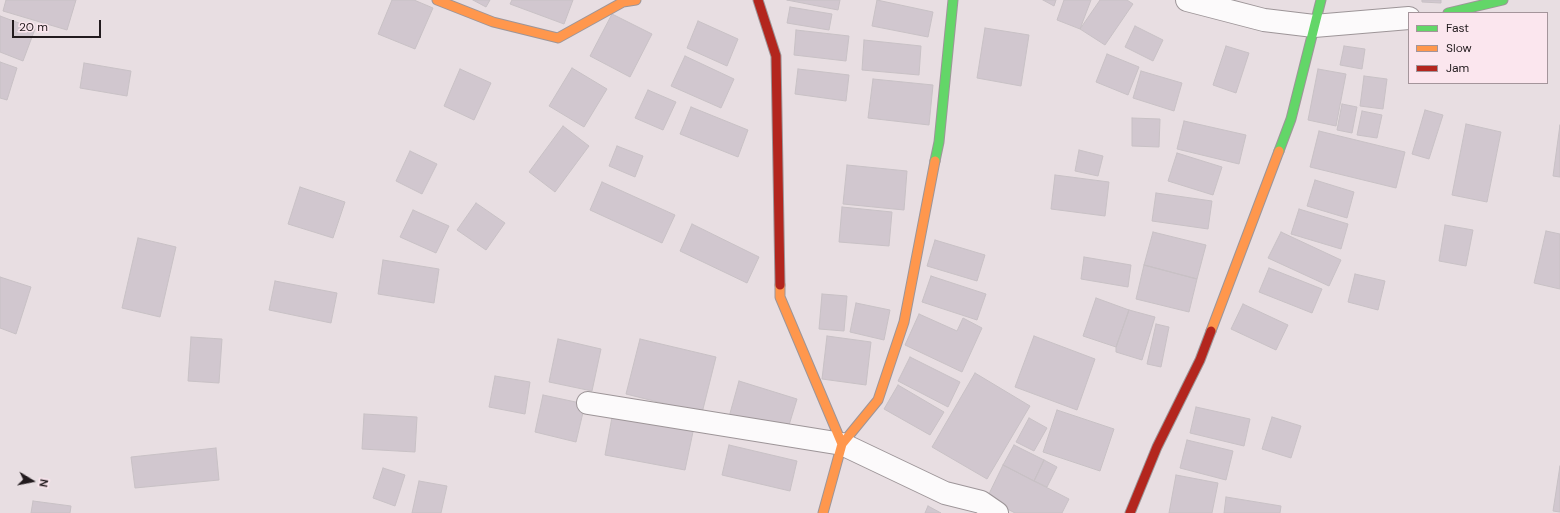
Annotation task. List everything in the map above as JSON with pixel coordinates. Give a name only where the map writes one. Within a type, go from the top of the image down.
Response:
[{"type":"street","points":[[437,0],[493,22],[558,38],[623,2],[636,0]]},
{"type":"street","points":[[758,0],[776,56],[780,297],[842,444]]},
{"type":"street","points":[[823,513],[842,444],[878,400],[904,322],[939,142],[953,0]]},
{"type":"street","points":[[1187,0],[1264,20],[1314,26],[1408,18]]},
{"type":"street","points":[[1130,513],[1157,447],[1200,360],[1291,119],[1321,0]]},
{"type":"street","points":[[1452,12],[1503,0]]},
{"type":"street","points":[[588,403],[842,444],[945,493],[981,502],[997,513]]},
{"type":"building","points":[[6,0],[76,0],[67,30],[3,11]]},
{"type":"building","points":[[392,0],[414,0],[433,8],[415,49],[378,34]]},
{"type":"building","points":[[473,0],[490,0],[486,7]]},
{"type":"building","points":[[512,0],[573,0],[564,24],[510,4]]},
{"type":"building","points":[[787,0],[840,0],[838,10]]},
{"type":"building","points":[[877,0],[933,12],[928,37],[872,26]]},
{"type":"building","points":[[1043,0],[1056,0],[1054,6]]},
{"type":"building","points":[[1064,0],[1091,0],[1080,29],[1057,20]]},
{"type":"building","points":[[1100,0],[1127,0],[1133,4],[1105,45],[1080,29]]},
{"type":"building","points":[[1422,0],[1441,0],[1441,3],[1422,2]]},
{"type":"building","points":[[790,7],[832,14],[829,30],[787,23]]},
{"type":"building","points":[[612,14],[652,34],[630,77],[590,56]]},
{"type":"building","points":[[0,16],[35,29],[23,61],[0,52]]},
{"type":"building","points":[[698,21],[738,39],[727,66],[687,48]]},
{"type":"building","points":[[1135,26],[1163,40],[1153,61],[1125,47]]},
{"type":"building","points":[[985,28],[1029,35],[1021,86],[977,78]]},
{"type":"building","points":[[796,30],[849,36],[846,61],[794,55]]},
{"type":"building","points":[[864,40],[921,46],[919,75],[862,70]]},
{"type":"building","points":[[1226,46],[1249,53],[1236,93],[1213,85]]},
{"type":"building","points":[[1344,46],[1365,49],[1362,69],[1340,65]]},
{"type":"building","points":[[1107,54],[1139,67],[1128,95],[1096,82]]},
{"type":"building","points":[[685,56],[734,79],[721,108],[671,86]]},
{"type":"building","points":[[0,62],[17,68],[7,100],[0,98]]},
{"type":"building","points":[[84,63],[131,71],[127,96],[80,88]]},
{"type":"building","points":[[572,68],[607,89],[584,127],[549,106]]},
{"type":"building","points":[[460,69],[491,83],[474,120],[444,106]]},
{"type":"building","points":[[798,69],[849,75],[846,101],[795,94]]},
{"type":"building","points":[[1318,69],[1346,74],[1336,126],[1308,120]]},
{"type":"building","points":[[1141,71],[1182,83],[1174,111],[1133,98]]},
{"type":"building","points":[[1364,76],[1387,79],[1383,109],[1360,106]]},
{"type":"building","points":[[873,79],[933,85],[929,125],[868,118]]},
{"type":"building","points":[[648,90],[676,102],[663,130],[635,118]]},
{"type":"building","points":[[1342,104],[1357,107],[1352,133],[1337,130]]},
{"type":"building","points":[[691,107],[748,130],[738,157],[680,134]]},
{"type":"building","points":[[1425,110],[1443,115],[1429,159],[1412,154]]},
{"type":"building","points":[[1362,111],[1382,115],[1377,138],[1357,135]]},
{"type":"building","points":[[1132,118],[1160,119],[1159,147],[1132,146]]},
{"type":"building","points":[[1184,121],[1246,135],[1239,164],[1177,149]]},
{"type":"building","points":[[1466,124],[1501,132],[1487,202],[1452,195]]},
{"type":"building","points":[[1560,125],[1560,177],[1553,176]]},
{"type":"building","points":[[563,126],[589,146],[555,192],[529,172]]},
{"type":"building","points":[[1319,131],[1405,152],[1396,188],[1310,167]]},
{"type":"building","points":[[617,146],[643,156],[635,177],[609,166]]},
{"type":"building","points":[[1079,150],[1103,156],[1098,176],[1075,171]]},
{"type":"building","points":[[410,151],[437,164],[422,194],[396,181]]},
{"type":"building","points":[[1177,153],[1222,167],[1213,195],[1168,181]]},
{"type":"building","points":[[847,165],[907,171],[904,210],[843,204]]},
{"type":"building","points":[[1055,175],[1109,182],[1105,216],[1051,209]]},
{"type":"building","points":[[1315,180],[1354,192],[1347,218],[1307,206]]},
{"type":"building","points":[[602,182],[675,215],[662,243],[590,210]]},
{"type":"building","points":[[300,187],[345,202],[333,238],[288,224]]},
{"type":"building","points":[[1156,193],[1212,201],[1208,229],[1152,221]]},
{"type":"building","points":[[476,203],[505,223],[486,250],[457,230]]},
{"type":"building","points":[[842,207],[892,212],[889,246],[839,242]]},
{"type":"building","points":[[1299,209],[1348,224],[1341,249],[1291,234]]},
{"type":"building","points":[[413,210],[449,226],[436,253],[400,237]]},
{"type":"building","points":[[692,224],[759,257],[747,283],[680,251]]},
{"type":"building","points":[[1445,225],[1473,230],[1466,266],[1439,261]]},
{"type":"building","points":[[1546,231],[1560,234],[1560,289],[1534,283]]},
{"type":"building","points":[[1153,232],[1206,245],[1197,279],[1144,265]]},
{"type":"building","points":[[1281,232],[1341,260],[1329,286],[1268,258]]},
{"type":"building","points":[[138,238],[176,247],[160,317],[122,308]]},
{"type":"building","points":[[935,240],[985,255],[977,281],[927,266]]},
{"type":"building","points":[[1084,257],[1131,265],[1128,287],[1081,279]]},
{"type":"building","points":[[383,260],[439,269],[434,303],[378,294]]},
{"type":"building","points":[[1144,265],[1197,279],[1189,312],[1136,299]]},
{"type":"building","points":[[1269,268],[1322,289],[1312,313],[1259,292]]},
{"type":"building","points":[[1355,274],[1385,281],[1378,310],[1348,302]]},
{"type":"building","points":[[931,276],[986,294],[977,320],[922,302]]},
{"type":"building","points":[[0,277],[31,287],[16,334],[0,328]]},
{"type":"building","points":[[275,281],[337,293],[331,323],[269,310]]},
{"type":"building","points":[[822,294],[847,296],[844,331],[819,329]]},
{"type":"building","points":[[1096,298],[1129,310],[1116,347],[1083,336]]},
{"type":"building","points":[[856,303],[890,310],[884,340],[850,332]]},
{"type":"building","points":[[1243,304],[1288,325],[1276,350],[1231,329]]},
{"type":"building","points":[[1129,310],[1155,317],[1142,360],[1116,352],[1116,347]]},
{"type":"building","points":[[919,314],[957,331],[963,318],[982,328],[962,372],[905,345]]},
{"type":"building","points":[[1156,324],[1169,327],[1161,367],[1147,364]]},
{"type":"building","points":[[827,336],[871,342],[866,385],[822,379]]},
{"type":"building","points":[[1034,336],[1095,359],[1077,410],[1015,387]]},
{"type":"building","points":[[191,337],[222,339],[219,383],[188,381]]},
{"type":"building","points":[[558,339],[601,349],[592,391],[549,382]]},
{"type":"building","points":[[640,339],[716,357],[702,413],[626,394]]},
{"type":"building","points":[[910,357],[960,382],[948,407],[898,381]]},
{"type":"building","points":[[975,373],[1030,406],[987,479],[932,447]]},
{"type":"building","points":[[495,376],[530,382],[525,414],[489,407]]},
{"type":"building","points":[[739,381],[797,399],[786,435],[729,417]]},
{"type":"building","points":[[898,385],[944,412],[930,435],[884,409]]},
{"type":"building","points":[[543,395],[585,404],[576,442],[535,432]]},
{"type":"building","points":[[1196,407],[1250,419],[1244,446],[1190,433]]},
{"type":"building","points":[[1057,410],[1114,429],[1100,471],[1043,452]]},
{"type":"building","points":[[613,412],[694,427],[685,470],[605,455]]},
{"type":"building","points":[[364,414],[417,417],[415,452],[362,449]]},
{"type":"building","points":[[1272,417],[1301,426],[1291,458],[1262,449]]},
{"type":"building","points":[[1029,418],[1047,428],[1034,451],[1016,442]]},
{"type":"building","points":[[1187,440],[1233,451],[1226,480],[1180,468]]},
{"type":"building","points":[[729,445],[797,461],[790,491],[722,475]]},
{"type":"building","points":[[1014,445],[1044,460],[1034,481],[1003,465]]},
{"type":"building","points":[[216,448],[219,480],[135,488],[131,457]]},
{"type":"building","points":[[1044,460],[1057,467],[1047,487],[1034,481]]},
{"type":"building","points":[[1003,465],[1069,499],[1062,513],[1015,513],[987,498]]},
{"type":"building","points":[[1560,466],[1560,512],[1553,511]]},
{"type":"building","points":[[383,468],[405,475],[395,506],[373,498]]},
{"type":"building","points":[[1176,475],[1218,483],[1212,513],[1169,513]]},
{"type":"building","points":[[419,481],[447,486],[441,513],[412,513]]},
{"type":"building","points":[[1226,497],[1281,506],[1280,513],[1224,513]]},
{"type":"building","points":[[33,501],[71,506],[70,513],[31,513]]},
{"type":"building","points":[[928,506],[941,513],[925,513]]},
{"type":"traffic: fast","points":[[935,161],[939,142],[953,0]]},
{"type":"traffic: fast","points":[[1279,151],[1291,119],[1321,0]]},
{"type":"traffic: fast","points":[[1452,12],[1503,0]]},
{"type":"traffic: slow","points":[[437,0],[493,22],[558,38],[623,2],[636,0]]},
{"type":"traffic: slow","points":[[1211,331],[1279,151]]},
{"type":"traffic: slow","points":[[842,444],[878,400],[904,322],[935,161]]},
{"type":"traffic: slow","points":[[780,285],[780,297],[842,444],[823,513]]},
{"type":"traffic: jam","points":[[758,0],[776,56],[780,285]]},
{"type":"traffic: jam","points":[[1130,513],[1157,447],[1200,360],[1211,331]]}]
